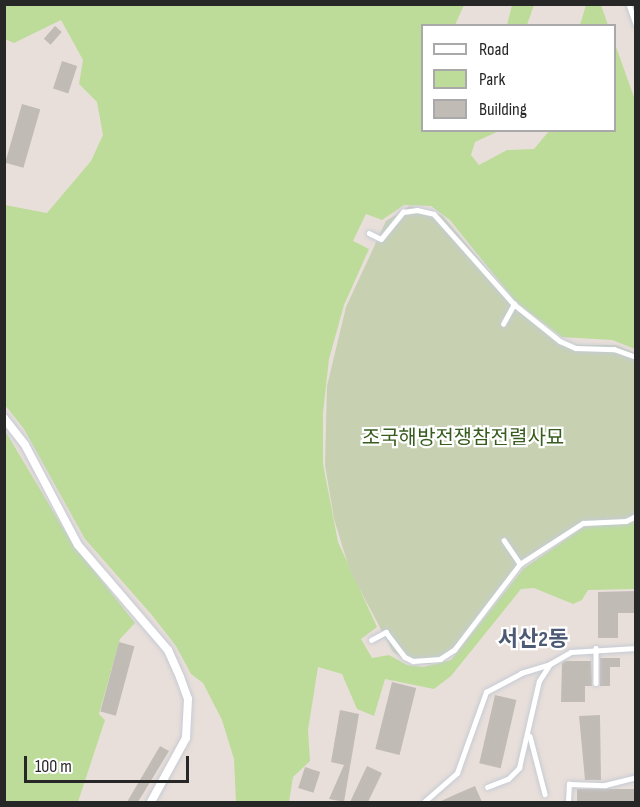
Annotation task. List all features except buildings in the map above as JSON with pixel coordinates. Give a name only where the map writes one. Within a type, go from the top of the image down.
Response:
[{"type":"street","points":[[4,418],[25,445],[78,545],[168,650],[180,677],[188,699],[186,738],[151,802]]},
{"type":"lane","points":[[629,4],[636,24]]},
{"type":"lane","points":[[369,233],[381,239],[403,212],[417,210],[435,214],[514,303],[569,345],[615,349],[636,357]]},
{"type":"lane","points":[[503,324],[514,303]]},
{"type":"lane","points":[[371,640],[386,632],[405,657],[413,661],[428,662],[448,655],[520,564],[583,523],[626,520],[636,516]]},
{"type":"lane","points":[[504,540],[520,564]]},
{"type":"lane","points":[[424,802],[457,773],[486,692],[521,673],[550,664],[571,652],[596,648],[636,648]]},
{"type":"lane","points":[[596,648],[596,683]]},
{"type":"lane","points":[[487,787],[508,779],[519,768],[529,734],[539,681],[550,664]]},
{"type":"lane","points":[[529,734],[545,794]]},
{"type":"lane","points":[[568,802],[569,784],[605,785],[636,777]]},
{"type":"green space","points":[[4,5],[464,5],[455,24],[421,24],[421,132],[497,132],[475,142],[471,155],[479,165],[507,150],[534,149],[548,132],[616,132],[616,47],[635,100],[635,349],[612,340],[562,337],[516,302],[450,220],[431,206],[404,205],[382,220],[366,214],[353,241],[369,249],[344,305],[329,359],[323,413],[323,464],[338,542],[377,627],[361,639],[372,658],[389,655],[407,665],[424,667],[451,660],[523,569],[584,527],[635,522],[635,589],[588,590],[582,600],[573,604],[534,588],[521,589],[451,676],[434,689],[385,679],[374,716],[357,709],[342,674],[318,667],[308,730],[310,761],[293,777],[289,802],[236,802],[234,759],[222,720],[203,683],[191,674],[176,646],[151,614],[85,539],[24,429],[5,405],[5,205],[47,213],[91,161],[103,135],[97,102],[79,84],[83,60],[61,20],[14,43],[5,39]]},
{"type":"green space","points":[[512,5],[534,5],[527,24],[507,24]]},
{"type":"green space","points":[[586,5],[601,5],[608,24],[580,24]]},
{"type":"green space","name":"조국해방전쟁참전렬사묘","points":[[410,206],[442,215],[515,302],[560,339],[576,345],[616,345],[635,353],[635,512],[628,522],[582,525],[535,556],[513,575],[455,652],[429,664],[410,663],[393,652],[350,571],[334,519],[325,465],[327,386],[346,307],[386,221]]},
{"type":"green space","points":[[4,429],[72,543],[135,623],[120,639],[99,714],[105,720],[78,802],[5,802]]},
{"type":"district","name":"서산2동","points":[[533,640]]}]
